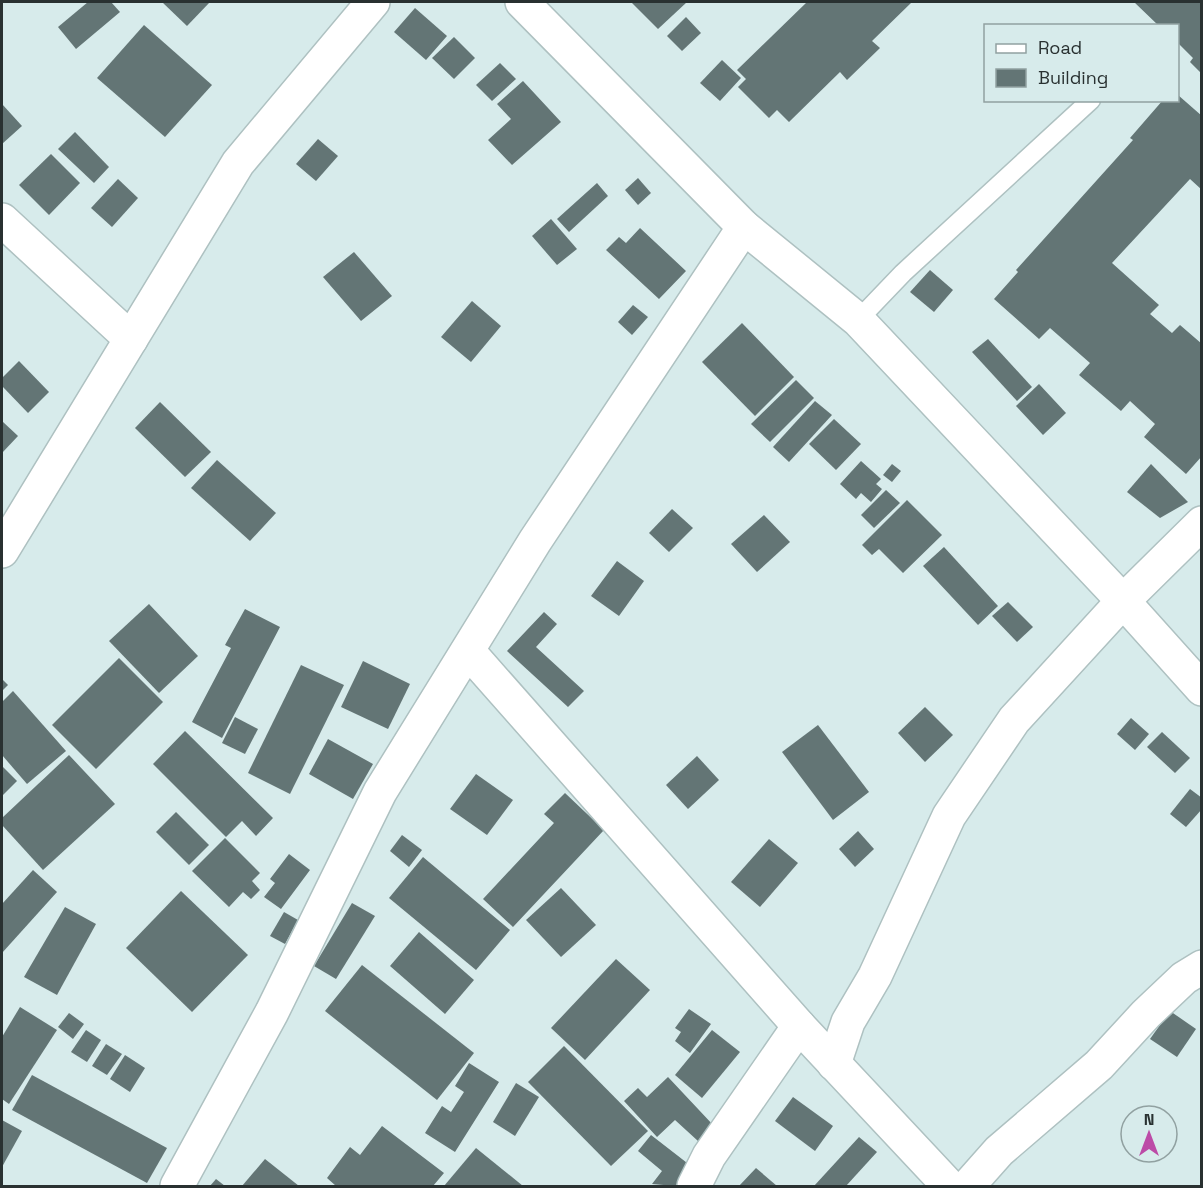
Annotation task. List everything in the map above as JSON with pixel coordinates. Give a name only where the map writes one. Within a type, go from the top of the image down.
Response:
[{"type":"street","points":[[2,551],[238,163],[373,2]]},
{"type":"street","points":[[522,2],[744,227],[858,320],[1123,601],[1202,689]]},
{"type":"street","points":[[2,220],[131,339]]},
{"type":"street","points":[[177,1186],[272,1012],[380,792],[535,541],[744,227]]},
{"type":"street","points":[[834,1064],[848,1022],[875,975],[948,816],[1014,720],[1123,601],[1202,522]]},
{"type":"street","points":[[468,651],[799,1026],[949,1186]]},
{"type":"street","points":[[968,1186],[999,1151],[1099,1065],[1146,1014],[1184,978],[1202,967]]},
{"type":"street","points":[[694,1186],[709,1156],[799,1026]]},
{"type":"lane","points":[[858,320],[903,273],[1089,102]]},
{"type":"building","points":[[88,2],[111,2],[120,12],[76,49],[58,27]]},
{"type":"building","points":[[162,2],[210,2],[187,26]]},
{"type":"building","points":[[631,2],[687,2],[658,29]]},
{"type":"building","points":[[807,2],[912,2],[872,41],[880,48],[847,80],[840,72],[789,122],[777,110],[769,118],[738,87],[746,79],[737,70]]},
{"type":"building","points":[[1134,2],[1202,2],[1202,74],[1190,62],[1193,58],[1179,44],[1179,24],[1157,24]]},
{"type":"building","points":[[415,8],[447,36],[426,60],[394,32]]},
{"type":"building","points":[[686,17],[701,33],[682,51],[667,36]]},
{"type":"building","points":[[144,25],[212,85],[165,137],[97,78]]},
{"type":"building","points":[[454,37],[475,58],[454,79],[432,58]]},
{"type":"building","points":[[722,60],[741,78],[720,101],[700,83]]},
{"type":"building","points":[[500,63],[516,79],[492,101],[476,85]]},
{"type":"building","points":[[523,81],[561,122],[512,165],[488,140],[511,119],[497,104]]},
{"type":"building","points":[[1179,96],[1202,116],[1202,190],[1190,179],[1112,263],[1159,305],[1150,314],[1172,333],[1180,325],[1202,344],[1202,456],[1186,474],[1144,437],[1155,424],[1130,401],[1121,411],[1079,375],[1090,363],[1050,328],[1039,339],[994,299],[1018,272],[1016,270],[1133,140],[1130,138],[1161,102],[1179,102]]},
{"type":"building","points":[[2,104],[22,126],[2,144]]},
{"type":"building","points":[[75,132],[109,167],[94,183],[58,149]]},
{"type":"building","points":[[318,139],[338,156],[316,181],[296,164]]},
{"type":"building","points":[[51,154],[80,183],[49,215],[19,185]]},
{"type":"building","points":[[638,178],[651,193],[638,205],[625,190]]},
{"type":"building","points":[[118,179],[138,198],[112,227],[91,208]]},
{"type":"building","points":[[597,183],[608,196],[569,232],[557,219]]},
{"type":"building","points":[[551,219],[577,249],[557,265],[532,236]]},
{"type":"building","points":[[640,228],[686,271],[659,299],[606,250],[619,237],[626,243]]},
{"type":"building","points":[[354,252],[392,296],[361,321],[323,277]]},
{"type":"building","points":[[930,270],[953,290],[934,312],[910,292]]},
{"type":"building","points":[[472,301],[501,326],[471,362],[441,337]]},
{"type":"building","points":[[633,305],[648,317],[632,335],[618,322]]},
{"type":"building","points":[[742,323],[794,377],[755,416],[702,362]]},
{"type":"building","points":[[988,339],[1032,387],[1017,401],[972,352]]},
{"type":"building","points":[[19,361],[49,392],[28,413],[2,386],[2,378]]},
{"type":"building","points":[[796,380],[814,398],[770,442],[751,424]]},
{"type":"building","points":[[1039,384],[1066,413],[1043,435],[1016,406]]},
{"type":"building","points":[[815,401],[832,415],[789,462],[773,447]]},
{"type":"building","points":[[160,402],[211,452],[185,477],[135,428]]},
{"type":"building","points":[[834,419],[861,444],[836,470],[809,444]]},
{"type":"building","points":[[2,421],[18,436],[2,453]]},
{"type":"building","points":[[217,460],[276,513],[250,541],[191,488]]},
{"type":"building","points":[[861,461],[881,479],[876,484],[882,489],[871,502],[861,493],[856,499],[840,484]]},
{"type":"building","points":[[892,464],[901,471],[892,482],[883,475]]},
{"type":"building","points":[[1151,464],[1188,502],[1160,518],[1127,492]]},
{"type":"building","points":[[886,490],[900,503],[874,528],[861,515]]},
{"type":"building","points":[[907,500],[942,535],[903,573],[879,549],[872,555],[862,545]]},
{"type":"building","points":[[672,509],[693,528],[669,552],[649,533]]},
{"type":"building","points":[[764,515],[790,542],[757,572],[731,544]]},
{"type":"building","points":[[944,547],[998,606],[978,625],[923,566]]},
{"type":"building","points":[[617,561],[644,581],[619,616],[591,596]]},
{"type":"building","points":[[1008,602],[1033,627],[1017,642],[992,616]]},
{"type":"building","points":[[149,604],[198,656],[159,693],[109,641]]},
{"type":"building","points":[[245,609],[280,627],[222,738],[192,722],[231,648],[225,645]]},
{"type":"building","points":[[544,612],[557,624],[536,647],[584,691],[568,707],[507,651]]},
{"type":"building","points":[[119,658],[163,702],[96,769],[52,725]]},
{"type":"building","points":[[363,661],[410,684],[388,729],[341,707]]},
{"type":"building","points":[[301,665],[344,685],[290,794],[248,773]]},
{"type":"building","points":[[2,679],[8,685],[2,691]]},
{"type":"building","points":[[13,691],[66,751],[27,784],[2,755],[2,702]]},
{"type":"building","points":[[925,707],[953,735],[925,762],[898,733]]},
{"type":"building","points":[[235,717],[258,729],[245,754],[222,743]]},
{"type":"building","points":[[1131,718],[1149,734],[1135,750],[1117,734]]},
{"type":"building","points":[[818,725],[869,792],[833,820],[782,752]]},
{"type":"building","points":[[185,731],[273,818],[256,836],[242,821],[226,837],[153,764]]},
{"type":"building","points":[[1162,732],[1190,758],[1175,773],[1147,747]]},
{"type":"building","points":[[328,739],[373,764],[353,799],[309,774]]},
{"type":"building","points":[[69,755],[115,804],[43,870],[2,825],[2,818]]},
{"type":"building","points":[[697,756],[719,780],[688,809],[666,785]]},
{"type":"building","points":[[2,766],[17,781],[2,796]]},
{"type":"building","points":[[476,774],[513,800],[487,835],[450,809]]},
{"type":"building","points":[[1190,789],[1202,798],[1202,809],[1186,827],[1170,814]]},
{"type":"building","points":[[565,793],[604,830],[513,927],[483,899],[554,823],[544,814]]},
{"type":"building","points":[[176,812],[209,845],[189,865],[156,832]]},
{"type":"building","points":[[858,831],[874,849],[855,867],[839,849]]},
{"type":"building","points":[[402,835],[422,850],[409,867],[390,851]]},
{"type":"building","points":[[225,838],[260,873],[252,881],[260,890],[251,899],[243,892],[229,907],[192,871]]},
{"type":"building","points":[[769,839],[798,863],[760,907],[731,882]]},
{"type":"building","points":[[289,854],[310,870],[281,909],[264,897],[275,883],[270,879]]},
{"type":"building","points":[[423,857],[510,930],[476,970],[389,898]]},
{"type":"building","points":[[33,870],[57,892],[2,953],[2,904]]},
{"type":"building","points":[[561,888],[596,925],[561,957],[526,920]]},
{"type":"building","points":[[181,891],[248,955],[192,1012],[126,948]]},
{"type":"building","points":[[352,903],[375,916],[336,979],[314,966]]},
{"type":"building","points":[[65,907],[96,924],[57,995],[24,977]]},
{"type":"building","points":[[284,912],[298,920],[285,944],[270,936]]},
{"type":"building","points":[[419,932],[474,980],[445,1014],[390,966]]},
{"type":"building","points":[[616,959],[650,990],[585,1060],[551,1028]]},
{"type":"building","points":[[362,965],[474,1053],[437,1100],[325,1011]]},
{"type":"building","points":[[20,1007],[57,1030],[9,1104],[2,1099],[2,1037]]},
{"type":"building","points":[[689,1009],[711,1024],[690,1053],[675,1041],[681,1032],[675,1028]]},
{"type":"building","points":[[1170,1011],[1196,1029],[1177,1057],[1150,1039]]},
{"type":"building","points":[[69,1013],[84,1024],[73,1039],[58,1027]]},
{"type":"building","points":[[86,1030],[101,1040],[87,1062],[71,1052]]},
{"type":"building","points":[[712,1030],[740,1052],[702,1098],[675,1075]]},
{"type":"building","points":[[106,1044],[122,1054],[107,1075],[92,1066]]},
{"type":"building","points":[[564,1046],[648,1131],[611,1166],[528,1082]]},
{"type":"building","points":[[125,1055],[145,1068],[130,1092],[110,1079]]},
{"type":"building","points":[[469,1063],[499,1082],[455,1152],[425,1133],[442,1106],[451,1112],[464,1092],[455,1086]]},
{"type":"building","points":[[32,1075],[167,1148],[147,1183],[12,1110]]},
{"type":"building","points":[[668,1077],[714,1126],[698,1141],[675,1120],[657,1137],[624,1101],[638,1088],[647,1097]]},
{"type":"building","points":[[516,1083],[539,1097],[515,1136],[493,1122]]},
{"type":"building","points":[[793,1097],[833,1126],[815,1151],[775,1121]]},
{"type":"building","points":[[2,1120],[22,1131],[2,1167]]},
{"type":"building","points":[[382,1126],[444,1173],[433,1186],[336,1186],[327,1178],[350,1147],[360,1155]]},
{"type":"building","points":[[651,1135],[691,1166],[675,1186],[652,1184],[662,1171],[638,1151]]},
{"type":"building","points":[[859,1137],[877,1152],[846,1186],[814,1186]]},
{"type":"building","points":[[476,1148],[523,1186],[444,1186]]},
{"type":"building","points":[[265,1159],[299,1186],[242,1186]]},
{"type":"building","points":[[756,1168],[777,1186],[739,1186]]},
{"type":"building","points":[[216,1179],[225,1186],[210,1186]]}]
